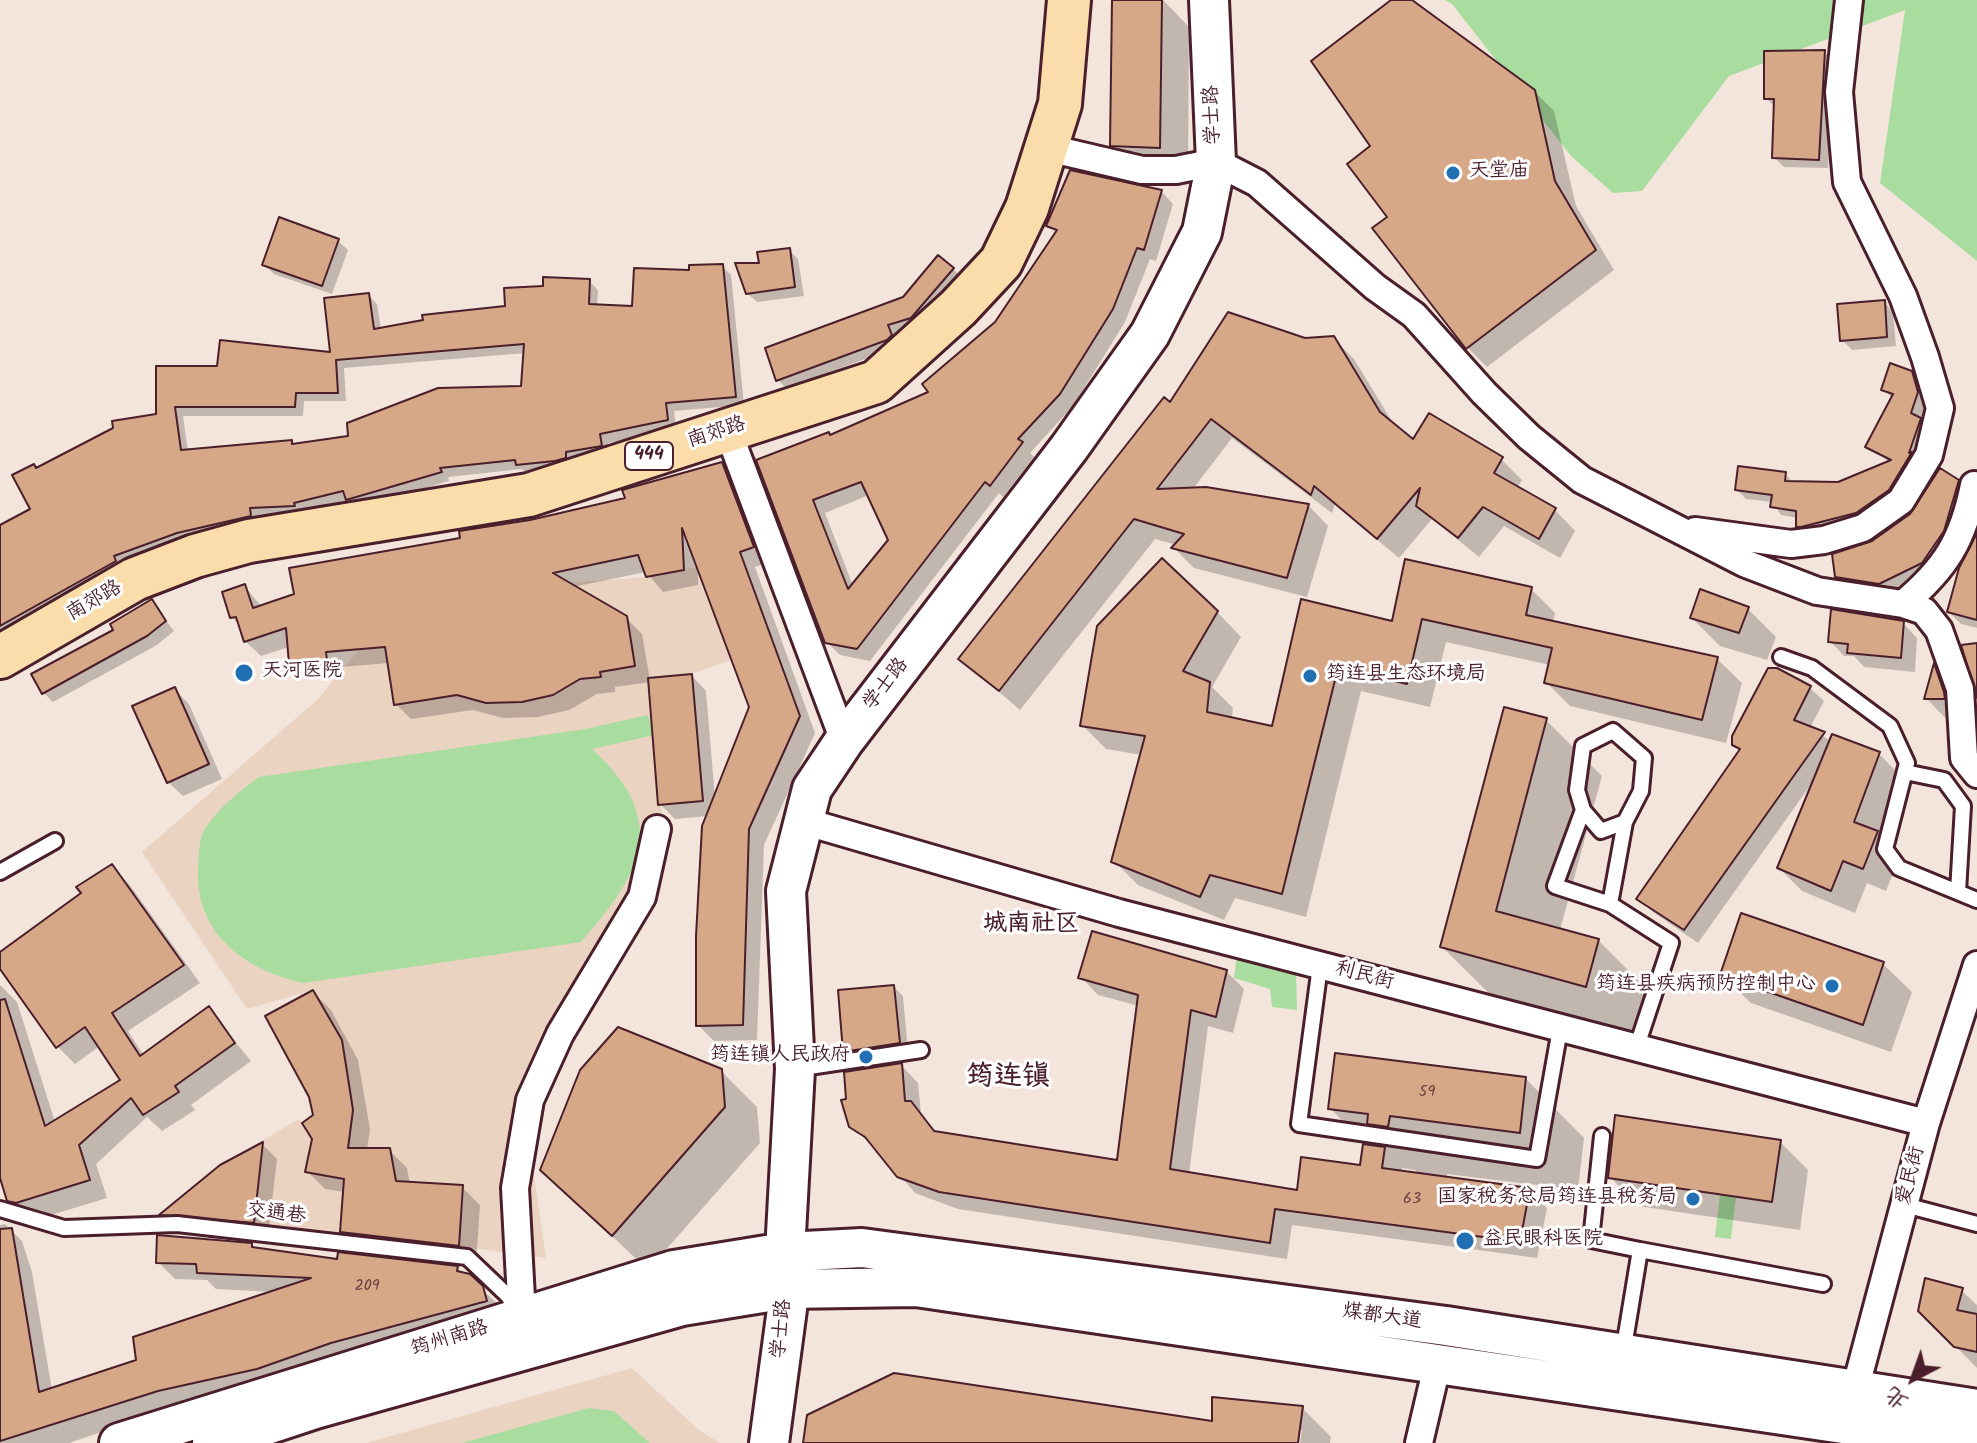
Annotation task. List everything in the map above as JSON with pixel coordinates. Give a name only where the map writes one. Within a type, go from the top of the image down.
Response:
[{"type":"main road","name":"南郊路","points":[[0,657],[135,579],[195,556],[249,541],[529,495],[876,382],[958,308],[1001,262],[1027,208],[1060,104],[1069,0]]},
{"type":"main road","name":"学士路","points":[[769,1443],[787,1289],[785,1252],[795,1069],[786,891],[812,789],[844,741],[1069,448],[1150,334],[1202,232],[1216,162],[1209,0]]},
{"type":"main road","name":"煤都大道","points":[[785,1252],[862,1248],[1623,1354],[1850,1406],[1972,1443]]},
{"type":"main road","name":"筠州南路","points":[[119,1443],[674,1270],[785,1252]]},
{"type":"main road","name":"煤都大道","points":[[787,1289],[916,1287],[1437,1366],[1850,1406],[1977,1409]]},
{"type":"main road","name":"筠州南路","points":[[212,1443],[315,1409],[682,1306],[787,1289]]},
{"type":"street","points":[[1675,529],[1791,544],[1824,540],[1863,528],[1901,501],[1929,455],[1940,408],[1925,357],[1903,296],[1847,182],[1839,92],[1849,0]]},
{"type":"street","points":[[1048,148],[1142,170],[1176,170],[1216,162],[1264,187],[1375,287],[1414,315],[1484,393],[1529,437],[1582,480],[1744,563],[1817,591],[1903,604],[1924,611],[1939,630],[1960,689],[1964,758],[1977,774]]},
{"type":"street","points":[[728,431],[844,741]]},
{"type":"street","points":[[1903,604],[1928,582],[1955,549],[1966,524],[1974,485]]},
{"type":"street","name":"利民街","points":[[803,821],[1119,913],[1926,1123]]},
{"type":"street","points":[[522,1317],[515,1188],[530,1100],[560,1034],[642,897],[657,829]]},
{"type":"street","name":"爱民街","points":[[1850,1406],[1926,1123],[1977,965]]},
{"type":"street","points":[[1419,1443],[1437,1366]]},
{"type":"lane","points":[[1781,657],[1812,668],[1890,726],[1907,763],[1885,849],[1899,868],[1977,900]]},
{"type":"lane","points":[[1610,904],[1625,822],[1641,791],[1644,758],[1613,731],[1583,746],[1577,790],[1583,810],[1601,831],[1625,822]]},
{"type":"lane","points":[[1905,772],[1944,780],[1963,806],[1958,892]]},
{"type":"lane","points":[[1583,810],[1555,886],[1610,904],[1671,943],[1636,1049]]},
{"type":"lane","points":[[0,872],[55,841]]},
{"type":"lane","points":[[1320,966],[1299,1124],[1537,1159],[1560,1029]]},
{"type":"lane","points":[[795,1069],[921,1050]]},
{"type":"lane","points":[[1602,1136],[1591,1240],[1823,1284]]},
{"type":"lane","points":[[1905,1205],[1977,1224]]},
{"type":"lane","name":"交通巷","points":[[0,1209],[64,1228],[177,1224],[467,1257],[508,1296],[522,1317]]},
{"type":"lane","points":[[1623,1354],[1640,1250]]},
{"type":"shaded area","points":[[698,567],[731,660],[692,674],[648,678],[666,856],[606,985],[558,1063],[530,1148],[546,1258],[459,1246],[463,1186],[396,1181],[389,1148],[348,1148],[353,1110],[341,1040],[314,990],[247,1009],[142,852],[318,699],[388,615],[528,586],[646,577]]},
{"type":"shaded area","points":[[299,1119],[344,1179],[339,1234],[160,1214],[220,1165]]},
{"type":"shaded area","points":[[632,1368],[700,1431],[720,1443],[366,1443]]},
{"type":"green space","points":[[1445,0],[1977,0],[1977,261],[1880,183],[1905,10],[1729,76],[1642,191],[1613,193],[1571,156],[1452,4]]},
{"type":"green space","points":[[648,715],[654,735],[592,749],[617,775],[632,800],[639,824],[639,847],[620,893],[581,942],[303,983],[262,969],[244,959],[215,931],[206,914],[198,871],[203,834],[223,807],[259,777],[585,729]]},
{"type":"green space","points":[[1237,954],[1296,970],[1297,1010],[1272,1007],[1270,989],[1234,978]]},
{"type":"green space","points":[[1720,1195],[1736,1197],[1731,1239],[1715,1237]]},
{"type":"green space","points":[[589,1408],[614,1411],[650,1443],[462,1443]]},
{"type":"building","points":[[1112,0],[1162,0],[1160,148],[1110,146]]},
{"type":"building","name":"天堂庙","points":[[1391,0],[1412,0],[1535,90],[1555,181],[1596,250],[1466,349],[1372,228],[1387,217],[1347,164],[1370,146],[1311,61]]},
{"type":"building","points":[[1825,50],[1819,160],[1772,158],[1774,99],[1764,99],[1764,51]]},
{"type":"building","points":[[1070,170],[1162,190],[1144,250],[1137,248],[1113,309],[1060,394],[1018,439],[1023,442],[990,486],[985,482],[857,649],[825,643],[756,460],[829,432],[830,435],[928,392],[922,384],[995,322],[1057,230],[1046,226]],"holes":[[[861,482],[888,540],[848,589],[813,500]]]},
{"type":"building","points":[[279,217],[339,239],[322,286],[262,265]]},
{"type":"building","points":[[790,248],[795,287],[746,294],[735,263],[759,263],[757,252]]},
{"type":"building","points":[[938,255],[954,268],[911,318],[888,325],[892,335],[887,340],[776,381],[765,348],[903,297]]},
{"type":"building","points":[[723,264],[736,397],[666,403],[668,420],[600,434],[602,446],[566,452],[566,458],[555,461],[516,465],[515,460],[440,468],[442,472],[346,500],[343,491],[294,503],[295,506],[250,508],[251,516],[177,533],[114,556],[116,561],[0,626],[0,525],[30,509],[12,475],[34,464],[36,468],[113,428],[112,421],[156,414],[156,366],[217,366],[220,340],[330,352],[324,298],[369,293],[374,329],[423,320],[422,315],[505,306],[504,288],[543,286],[543,277],[590,279],[589,304],[632,306],[634,268],[689,270],[689,265]],"holes":[[[524,344],[521,386],[438,388],[347,423],[348,436],[292,444],[292,440],[181,450],[175,407],[295,407],[296,393],[338,393],[336,360]]]},
{"type":"building","points":[[1885,300],[1887,337],[1840,341],[1837,304]]},
{"type":"building","points":[[1228,312],[1305,338],[1334,336],[1380,412],[1413,439],[1429,413],[1503,457],[1494,473],[1556,508],[1539,539],[1483,507],[1458,538],[1416,506],[1420,488],[1377,539],[1314,486],[1311,495],[1211,419],[1157,489],[1206,487],[1309,504],[1287,578],[1171,548],[1184,534],[1134,519],[999,691],[958,659],[1164,397],[1170,402]]},
{"type":"building","points":[[1890,363],[1912,371],[1918,392],[1911,413],[1921,418],[1909,453],[1912,452],[1889,490],[1856,513],[1796,527],[1796,511],[1770,507],[1772,495],[1735,490],[1738,466],[1786,472],[1785,481],[1838,482],[1891,460],[1865,447],[1893,394],[1881,390]]},
{"type":"building","points":[[722,462],[754,547],[740,552],[800,716],[749,829],[743,1025],[696,1026],[696,936],[702,826],[749,707],[682,528],[684,570],[646,577],[638,555],[553,573],[627,616],[635,666],[600,672],[601,677],[580,679],[553,695],[522,702],[486,703],[457,695],[394,705],[385,647],[326,652],[327,660],[289,664],[286,628],[244,642],[236,617],[230,618],[222,592],[245,584],[253,608],[294,594],[289,568],[460,538],[459,531],[530,520],[625,498],[622,490]]},
{"type":"building","points":[[1940,468],[1959,480],[1944,531],[1922,563],[1879,584],[1835,577],[1832,554],[1872,541],[1910,514]]},
{"type":"building","points":[[1977,533],[1977,620],[1947,612],[1959,568]]},
{"type":"building","points":[[1162,558],[1218,611],[1183,671],[1210,682],[1207,712],[1272,726],[1301,599],[1392,621],[1405,559],[1532,587],[1526,615],[1718,657],[1702,720],[1544,683],[1552,648],[1422,619],[1407,684],[1338,668],[1282,894],[1210,875],[1200,897],[1111,862],[1145,736],[1080,726],[1097,626]]},
{"type":"building","points":[[1700,589],[1749,607],[1739,633],[1690,618]]},
{"type":"building","points":[[152,599],[166,621],[147,636],[42,694],[31,674],[113,630],[110,624]]},
{"type":"building","points":[[1831,609],[1904,621],[1901,658],[1847,653],[1848,644],[1828,642]]},
{"type":"building","points":[[1977,643],[1977,698],[1961,645]]},
{"type":"building","points":[[1934,663],[1944,692],[1945,699],[1924,699]]},
{"type":"building","points":[[1768,668],[1777,668],[1811,686],[1794,720],[1825,732],[1684,930],[1636,899],[1740,749],[1732,745],[1732,736]]},
{"type":"building","points":[[692,674],[703,801],[658,805],[648,678]]},
{"type":"building","points":[[175,687],[209,764],[167,783],[132,706]]},
{"type":"building","points":[[1504,707],[1547,718],[1496,911],[1599,939],[1586,987],[1440,947]]},
{"type":"building","points":[[1832,734],[1880,752],[1854,822],[1878,831],[1863,869],[1843,861],[1831,891],[1777,868]]},
{"type":"building","points":[[112,864],[184,965],[112,1013],[140,1056],[209,1006],[235,1043],[175,1086],[179,1092],[143,1115],[131,1098],[79,1145],[90,1180],[16,1203],[7,1201],[0,1178],[0,1000],[5,999],[45,1126],[120,1080],[85,1027],[56,1048],[0,969],[0,952],[81,893],[76,887]]},
{"type":"building","points":[[1741,913],[1884,962],[1863,1025],[1720,975]]},
{"type":"building","points":[[1092,931],[1227,970],[1216,1017],[1191,1010],[1170,1169],[1297,1190],[1301,1157],[1360,1165],[1363,1144],[1385,1147],[1382,1168],[1530,1188],[1520,1242],[1275,1209],[1270,1243],[939,1192],[897,1177],[865,1137],[849,1127],[841,1100],[846,1099],[844,1072],[902,1063],[905,1101],[911,1101],[934,1131],[1117,1160],[1138,995],[1078,978]]},
{"type":"building","points":[[894,985],[900,1043],[843,1052],[838,990]]},
{"type":"building","points":[[313,990],[342,1040],[353,1110],[348,1148],[390,1148],[396,1181],[463,1185],[459,1246],[340,1232],[344,1179],[305,1172],[312,1139],[302,1123],[313,1115],[309,1097],[265,1016]]},
{"type":"building","points":[[618,1027],[722,1069],[725,1107],[612,1236],[540,1170],[580,1070]]},
{"type":"building","points":[[1335,1053],[1526,1077],[1520,1133],[1390,1116],[1388,1127],[1367,1124],[1368,1114],[1328,1109]]},
{"type":"building","name":"国家税务总局筠连县税务局","points":[[1615,1115],[1781,1140],[1772,1202],[1608,1178]]},
{"type":"building","points":[[263,1142],[254,1223],[159,1215],[220,1165]]},
{"type":"building","points":[[12,1228],[39,1392],[136,1360],[133,1337],[311,1278],[197,1273],[196,1264],[156,1263],[157,1235],[252,1243],[252,1247],[337,1259],[338,1252],[458,1266],[457,1271],[470,1274],[483,1286],[487,1301],[331,1343],[257,1369],[158,1391],[0,1441],[0,1229]]},
{"type":"building","points":[[1925,1278],[1963,1288],[1957,1310],[1977,1314],[1977,1352],[1954,1347],[1918,1311]]},
{"type":"building","points":[[894,1373],[1212,1421],[1212,1397],[1303,1406],[1298,1443],[803,1443],[807,1415]]},
{"type":"place","name":"天堂庙","points":[[1453,173]]},
{"type":"place","name":"天河医院","points":[[244,673]]},
{"type":"place","name":"筠连县生态环境局","points":[[1310,676]]},
{"type":"place","name":"筠连县疾病预防控制中心","points":[[1832,986]]},
{"type":"place","name":"筠连镇人民政府","points":[[866,1057]]},
{"type":"place","name":"国家税务总局筠连县税务局","points":[[1693,1199]]},
{"type":"place","name":"益民眼科医院","points":[[1465,1241]]},
{"type":"district","name":"城南社区","points":[[1031,926]]},
{"type":"district","name":"筠连镇","points":[[1008,1079]]}]
